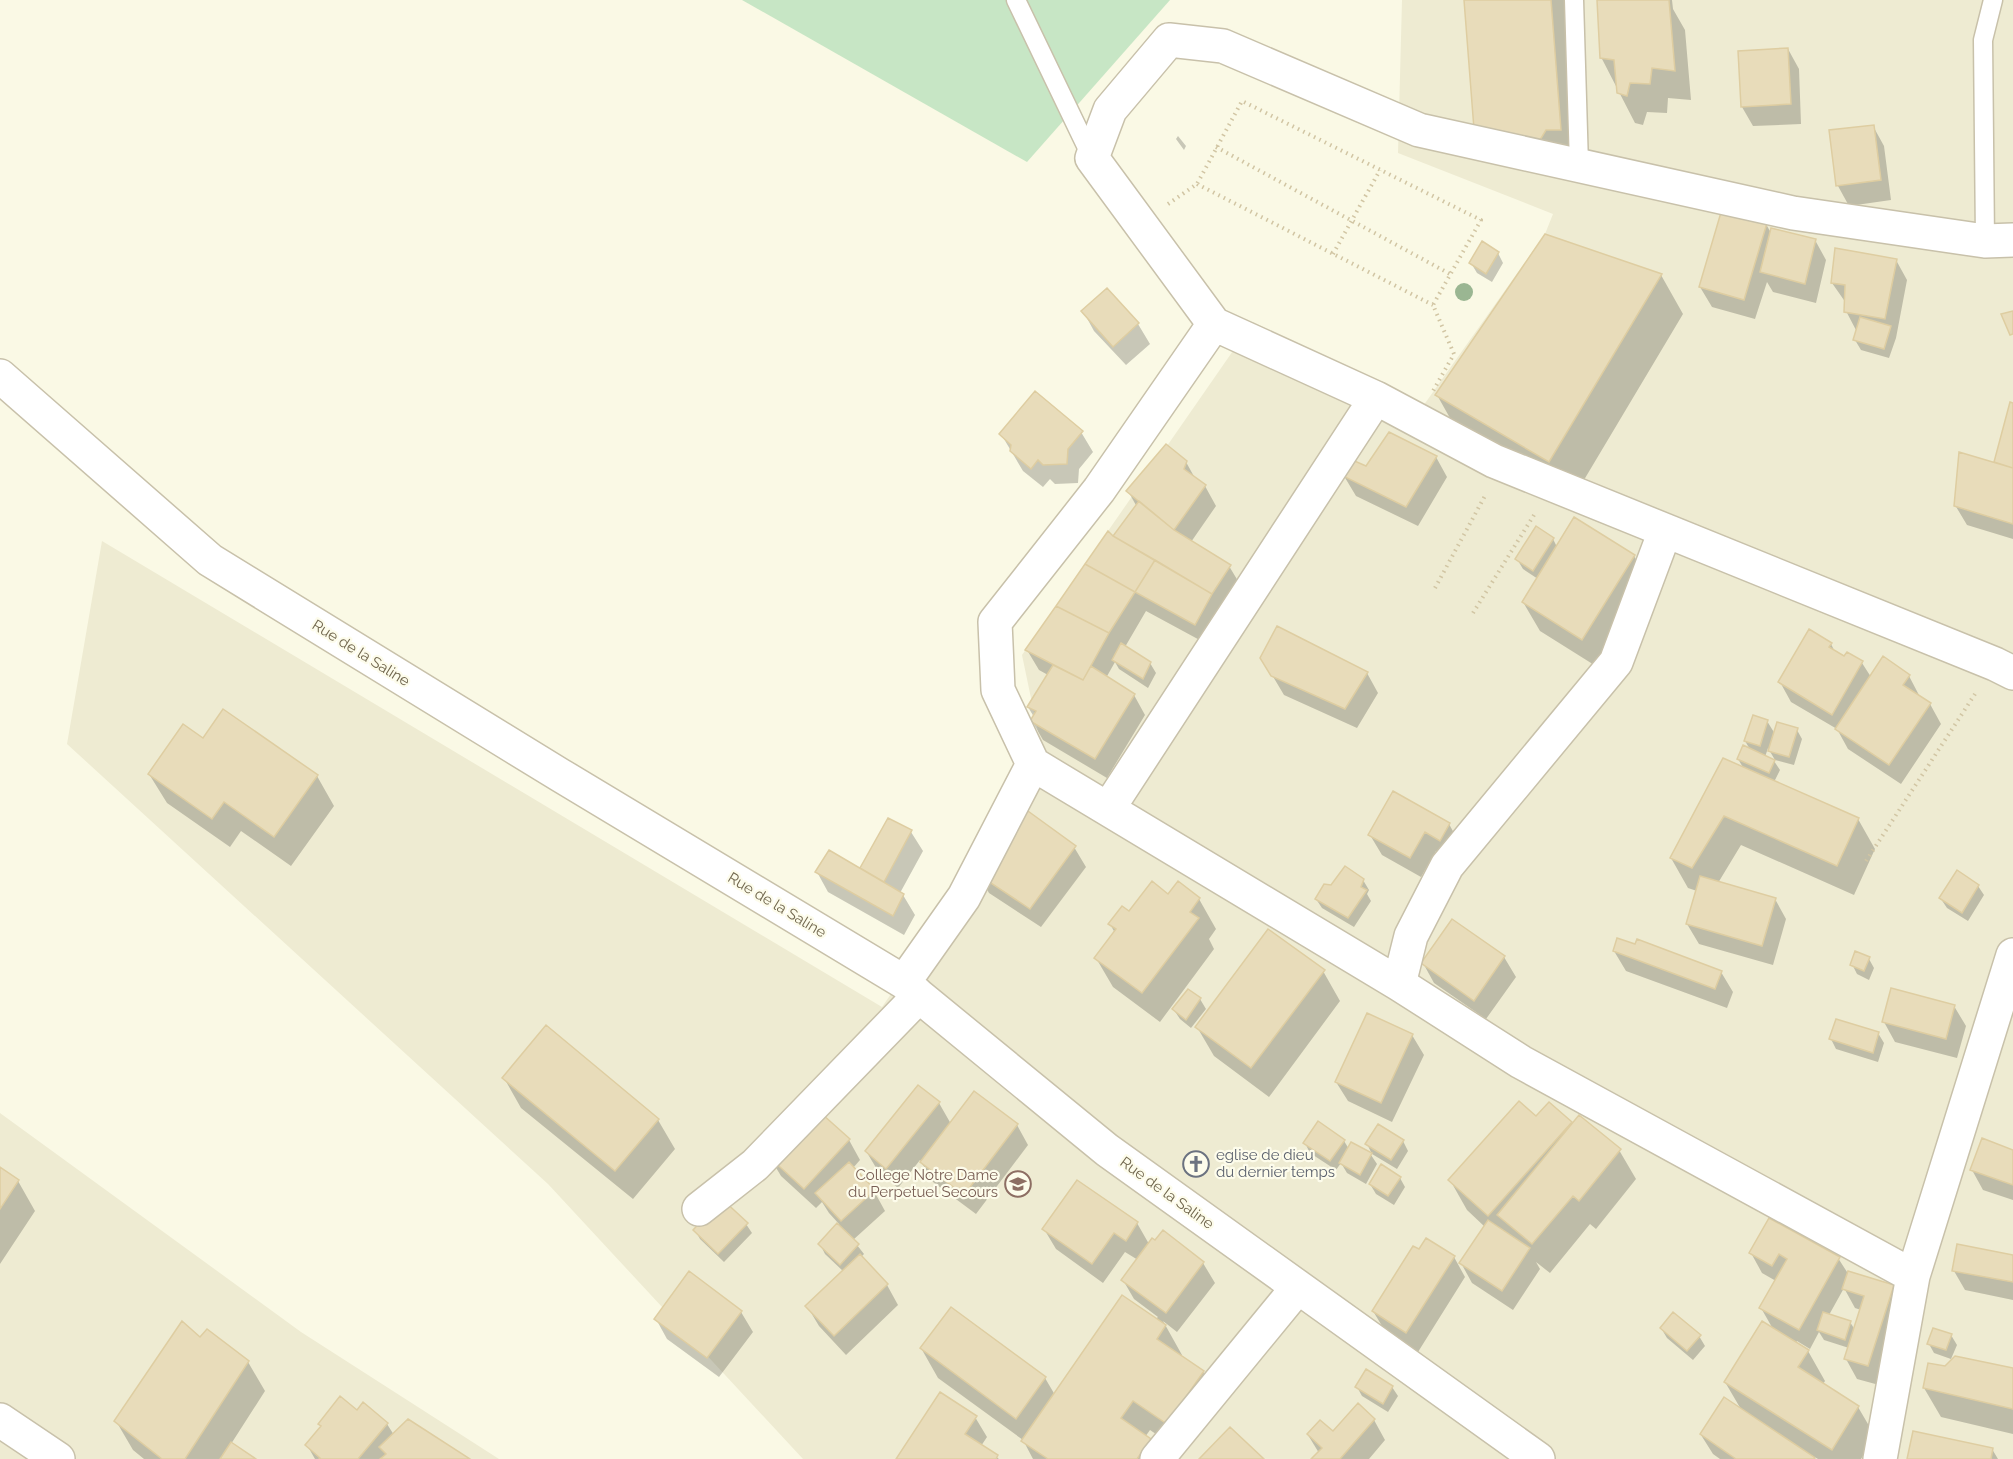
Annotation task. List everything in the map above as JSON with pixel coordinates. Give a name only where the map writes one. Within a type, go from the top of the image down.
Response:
[{"type":"street","points":[[1999,241],[1793,213],[1419,130],[1223,46],[1169,40],[1110,110],[1092,158],[1214,324],[1376,398],[1494,461],[2004,668]]},
{"type":"street","points":[[1214,324],[1099,490],[995,622],[998,690],[1033,764],[1399,984],[1521,1062],[1913,1276]]},
{"type":"street","name":"Rue de la Saline","points":[[0,376],[210,560],[912,989],[1107,1150],[1538,1459]]},
{"type":"street","points":[[1108,809],[1376,398]]},
{"type":"street","points":[[1399,984],[1411,936],[1447,866],[1616,662],[1665,531]]},
{"type":"street","points":[[699,1209],[755,1165],[912,989],[964,897],[1033,764]]},
{"type":"street","points":[[1880,1459],[1913,1276],[2013,955]]},
{"type":"street","points":[[1157,1459],[1298,1287]]},
{"type":"street","points":[[0,1420],[58,1459]]},
{"type":"lane","points":[[1016,0],[1092,158]]},
{"type":"lane","points":[[1574,0],[1579,165]]},
{"type":"lane","points":[[1993,0],[1983,40],[1999,241]]},
{"type":"path","points":[[1140,223],[1197,183],[1242,101],[1481,220],[1432,305]]},
{"type":"path","points":[[1216,147],[1450,273]]},
{"type":"path","points":[[1333,254],[1380,170]]},
{"type":"path","points":[[1197,183],[1432,305],[1454,354],[1418,419]]},
{"type":"path","points":[[1434,588],[1485,497],[1494,461]]},
{"type":"path","points":[[1473,613],[1554,484]]},
{"type":"path","points":[[1866,861],[2004,668]]},
{"type":"shaded area","points":[[1402,0],[2013,0],[2013,1459],[803,1459],[548,1184],[67,744],[102,541],[882,1007],[1046,770],[1022,655],[1253,322],[1421,409],[1545,234],[1553,214],[1398,153]]},
{"type":"shaded area","points":[[0,1113],[301,1332],[499,1459],[0,1459]]},
{"type":"green space","points":[[742,0],[1170,0],[1027,162]]},
{"type":"building","points":[[1464,0],[1551,0],[1561,130],[1546,130],[1540,140],[1474,129]]},
{"type":"building","points":[[1597,0],[1669,0],[1675,71],[1652,68],[1650,84],[1630,83],[1627,96],[1617,93],[1614,60],[1600,58]]},
{"type":"building","points":[[1788,48],[1791,104],[1741,107],[1738,51]]},
{"type":"building","points":[[1874,125],[1881,180],[1836,186],[1829,130]]},
{"type":"building","points":[[1722,209],[1767,223],[1744,300],[1699,287]]},
{"type":"building","points":[[1771,228],[1816,239],[1805,284],[1760,272]]},
{"type":"building","points":[[1545,234],[1662,274],[1549,462],[1435,395]]},
{"type":"building","points":[[1482,241],[1499,252],[1486,274],[1469,263]]},
{"type":"building","points":[[1835,248],[1897,259],[1885,319],[1844,312],[1845,285],[1831,283]]},
{"type":"building","points":[[1107,288],[1139,323],[1113,347],[1081,311]]},
{"type":"building","points":[[2013,311],[2013,334],[2010,335],[2001,314]]},
{"type":"building","points":[[1860,317],[1891,326],[1884,349],[1853,340]]},
{"type":"building","points":[[1035,391],[1083,431],[1068,449],[1067,464],[1043,465],[1038,460],[1031,469],[1010,451],[1011,445],[999,434]]},
{"type":"building","points":[[2010,402],[2013,403],[2013,468],[1994,462]]},
{"type":"building","points":[[1389,432],[1437,456],[1406,507],[1343,476],[1350,459],[1366,466]]},
{"type":"building","points":[[1166,444],[1187,461],[1184,469],[1206,485],[1174,530],[1126,491]]},
{"type":"building","points":[[1959,452],[2013,468],[2013,524],[1954,506]]},
{"type":"building","points":[[1139,501],[1174,530],[1231,565],[1212,594],[1113,536]]},
{"type":"building","points":[[1574,517],[1635,555],[1582,640],[1522,602]]},
{"type":"building","points":[[1536,526],[1554,538],[1533,571],[1515,559]]},
{"type":"building","points":[[1108,531],[1155,560],[1135,592],[1085,564]]},
{"type":"building","points":[[1155,560],[1212,594],[1195,625],[1135,592]]},
{"type":"building","points":[[1085,564],[1135,592],[1109,633],[1056,606]]},
{"type":"building","points":[[1056,606],[1109,633],[1083,680],[1025,650]]},
{"type":"building","points":[[1277,626],[1368,672],[1345,709],[1271,676],[1260,658]]},
{"type":"building","points":[[1809,629],[1832,643],[1829,647],[1844,656],[1847,652],[1863,661],[1832,715],[1778,682]]},
{"type":"building","points":[[1121,643],[1151,662],[1143,679],[1112,660]]},
{"type":"building","points":[[1883,656],[1910,675],[1903,685],[1931,703],[1889,765],[1835,729]]},
{"type":"building","points":[[1053,665],[1083,680],[1091,666],[1135,694],[1095,759],[1030,721],[1036,711],[1027,707]]},
{"type":"building","points":[[223,709],[318,775],[274,837],[224,802],[212,819],[148,774],[183,724],[203,738]]},
{"type":"building","points":[[1753,715],[1768,720],[1760,746],[1744,741]]},
{"type":"building","points":[[1777,722],[1798,728],[1789,757],[1768,751]]},
{"type":"building","points":[[1743,745],[1775,760],[1769,773],[1737,759]]},
{"type":"building","points":[[1723,758],[1859,818],[1837,866],[1724,816],[1692,868],[1670,858]]},
{"type":"building","points":[[1393,791],[1450,823],[1440,841],[1425,832],[1410,858],[1368,835]]},
{"type":"building","points":[[1021,806],[1076,846],[1030,909],[976,873]]},
{"type":"building","points":[[888,818],[912,830],[884,882],[860,868]]},
{"type":"building","points":[[829,850],[904,894],[893,916],[815,872]]},
{"type":"building","points":[[1345,866],[1364,879],[1361,887],[1367,890],[1348,918],[1315,899],[1324,884],[1331,885]]},
{"type":"building","points":[[1957,870],[1979,885],[1962,913],[1939,898]]},
{"type":"building","points":[[1700,876],[1776,898],[1762,946],[1686,924]]},
{"type":"building","points":[[1152,881],[1168,894],[1178,881],[1200,898],[1190,912],[1199,918],[1142,993],[1094,958],[1116,929],[1108,924],[1122,906],[1129,911]]},
{"type":"building","points":[[1452,919],[1505,956],[1474,1001],[1421,963]]},
{"type":"building","points":[[1268,929],[1325,970],[1251,1068],[1195,1027]]},
{"type":"building","points":[[1617,938],[1635,944],[1637,939],[1722,971],[1715,989],[1613,951]]},
{"type":"building","points":[[1855,951],[1870,957],[1864,971],[1850,965]]},
{"type":"building","points":[[1891,988],[1955,1005],[1946,1039],[1882,1022]]},
{"type":"building","points":[[1188,989],[1201,998],[1186,1020],[1172,1009]]},
{"type":"building","points":[[1367,1013],[1413,1034],[1381,1103],[1335,1082]]},
{"type":"building","points":[[1836,1019],[1879,1032],[1873,1053],[1829,1039]]},
{"type":"building","points":[[546,1025],[659,1119],[615,1171],[502,1078]]},
{"type":"building","points":[[918,1085],[940,1102],[886,1169],[865,1151]]},
{"type":"building","points":[[974,1091],[1018,1124],[964,1195],[920,1162]]},
{"type":"building","points":[[1519,1101],[1536,1116],[1549,1102],[1572,1122],[1488,1216],[1448,1180]]},
{"type":"building","points":[[813,1106],[850,1139],[804,1189],[768,1156]]},
{"type":"building","points":[[1579,1115],[1621,1149],[1579,1201],[1573,1196],[1532,1244],[1497,1215]]},
{"type":"building","points":[[1318,1121],[1345,1140],[1330,1161],[1303,1143]]},
{"type":"building","points":[[1378,1124],[1404,1140],[1391,1160],[1365,1144]]},
{"type":"building","points":[[1982,1138],[2013,1150],[2013,1185],[1970,1170]]},
{"type":"building","points":[[1351,1142],[1372,1153],[1360,1175],[1339,1163]]},
{"type":"building","points":[[849,1162],[875,1190],[841,1221],[815,1193]]},
{"type":"building","points":[[1381,1164],[1401,1177],[1388,1196],[1369,1184]]},
{"type":"building","points":[[0,1167],[19,1180],[0,1209]]},
{"type":"building","points":[[1077,1180],[1138,1222],[1126,1241],[1114,1233],[1092,1264],[1042,1229]]},
{"type":"building","points":[[722,1199],[748,1223],[718,1254],[693,1230]]},
{"type":"building","points":[[1769,1218],[1840,1257],[1799,1330],[1759,1308],[1787,1259],[1779,1254],[1772,1266],[1749,1253]]},
{"type":"building","points":[[1488,1220],[1530,1248],[1502,1291],[1459,1263]]},
{"type":"building","points":[[837,1223],[859,1244],[840,1265],[818,1244]]},
{"type":"building","points":[[1163,1230],[1204,1262],[1166,1313],[1121,1280],[1152,1238],[1155,1240]]},
{"type":"building","points":[[1426,1238],[1455,1256],[1406,1333],[1372,1311],[1413,1246],[1419,1249]]},
{"type":"building","points":[[1957,1244],[2013,1255],[2013,1282],[1952,1271]]},
{"type":"building","points":[[860,1254],[888,1284],[834,1336],[805,1306]]},
{"type":"building","points":[[689,1271],[742,1311],[707,1358],[654,1319]]},
{"type":"building","points":[[1848,1271],[1894,1285],[1868,1366],[1844,1359],[1864,1296],[1842,1289]]},
{"type":"building","points":[[1122,1295],[1166,1325],[1157,1339],[1204,1371],[1167,1424],[1133,1401],[1121,1418],[1151,1439],[1137,1459],[1048,1459],[1021,1441]]},
{"type":"building","points":[[951,1307],[1046,1377],[1016,1419],[920,1348]]},
{"type":"building","points":[[1673,1312],[1701,1335],[1687,1351],[1660,1328]]},
{"type":"building","points":[[1823,1312],[1851,1321],[1845,1340],[1817,1330]]},
{"type":"building","points":[[182,1321],[200,1337],[207,1329],[249,1361],[185,1459],[162,1459],[114,1421]]},
{"type":"building","points":[[1762,1321],[1809,1350],[1798,1367],[1859,1406],[1832,1450],[1724,1382]]},
{"type":"building","points":[[1933,1328],[1952,1334],[1946,1350],[1927,1344]]},
{"type":"building","points":[[1955,1356],[2013,1368],[2013,1409],[1923,1388],[1928,1363],[1945,1366]]},
{"type":"building","points":[[1366,1369],[1393,1386],[1383,1404],[1355,1387]]},
{"type":"building","points":[[940,1392],[977,1416],[965,1434],[998,1455],[996,1459],[896,1459]]},
{"type":"building","points":[[340,1396],[357,1410],[363,1402],[388,1423],[358,1459],[319,1459],[305,1445],[321,1426],[318,1424]]},
{"type":"building","points":[[1724,1397],[1815,1459],[1736,1459],[1700,1434]]},
{"type":"building","points":[[1358,1403],[1375,1419],[1340,1459],[1311,1459],[1322,1448],[1307,1434],[1320,1420],[1333,1431]]},
{"type":"building","points":[[408,1419],[470,1459],[380,1459],[386,1454],[379,1447]]},
{"type":"building","points":[[1230,1427],[1264,1459],[1199,1459]]},
{"type":"building","points":[[1913,1431],[1993,1448],[1991,1459],[1907,1459]]},
{"type":"building","points":[[231,1442],[256,1459],[220,1459]]},
{"type":"place","name":"eglise de dieu du dernier temps","points":[[1196,1164]]},
{"type":"place","name":"College Notre Dame du Perpetuel Secours","points":[[1018,1184]]}]
